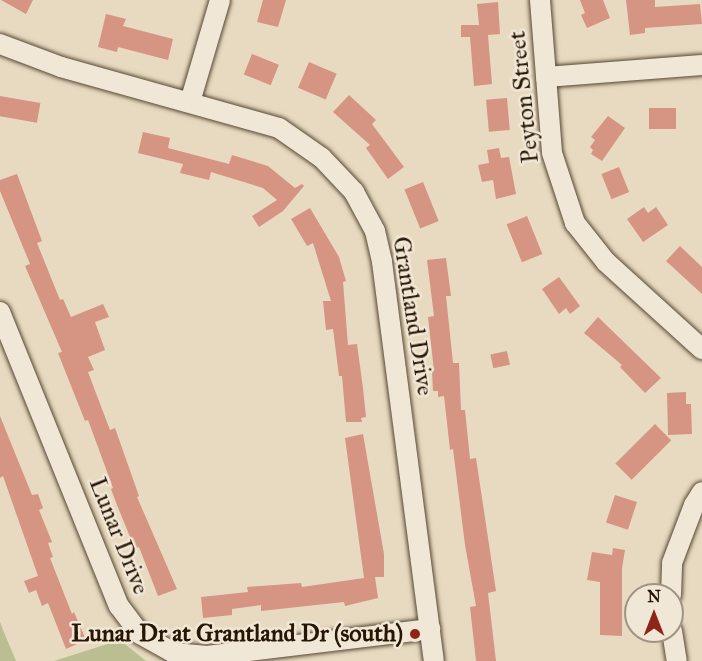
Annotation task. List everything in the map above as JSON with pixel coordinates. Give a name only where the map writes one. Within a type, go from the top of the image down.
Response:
[{"type":"street","points":[[190,102],[220,0]]},
{"type":"street","name":"Peyton Street","points":[[540,0],[552,153],[575,223],[606,262],[702,349]]},
{"type":"street","name":"Grantland Drive","points":[[0,44],[61,67],[279,128],[322,158],[354,192],[375,231],[382,262],[434,661]]},
{"type":"street","points":[[546,77],[702,65]]},
{"type":"street","name":"Lunar Drive","points":[[0,312],[119,606],[140,634],[174,653],[207,656],[430,628]]},
{"type":"street","points":[[671,583],[672,563],[694,505],[702,492]]},
{"type":"street","points":[[674,643],[677,661]]},
{"type":"green space","points":[[0,622],[3,630],[16,661],[0,661]]},
{"type":"green space","points":[[120,640],[146,661],[54,661]]},
{"type":"building","points":[[1,0],[33,0],[26,14]]},
{"type":"building","points":[[263,0],[286,0],[278,27],[257,22]]},
{"type":"building","points":[[580,0],[603,0],[610,18],[587,28],[581,15],[585,13]]},
{"type":"building","points":[[626,0],[655,0],[655,7],[700,4],[702,24],[645,28],[645,33],[630,35]]},
{"type":"building","points":[[498,2],[500,34],[488,35],[492,84],[474,86],[470,37],[461,37],[461,25],[479,25],[477,4]]},
{"type":"building","points":[[106,14],[126,19],[123,26],[173,39],[168,60],[118,47],[117,52],[98,47]]},
{"type":"building","points":[[252,54],[279,65],[271,85],[244,74]]},
{"type":"building","points":[[309,62],[337,74],[326,99],[298,88]]},
{"type":"building","points":[[349,95],[376,120],[372,124],[404,167],[388,179],[366,148],[370,145],[333,112]]},
{"type":"building","points":[[0,96],[40,103],[37,123],[0,116]]},
{"type":"building","points":[[507,98],[510,130],[489,132],[486,100]]},
{"type":"building","points":[[649,108],[676,108],[676,129],[649,129]]},
{"type":"building","points":[[608,116],[625,128],[602,161],[591,154],[593,150],[590,147],[595,140],[591,137]]},
{"type":"building","points":[[143,132],[170,138],[168,148],[229,164],[232,155],[268,166],[295,188],[302,184],[304,186],[283,211],[259,227],[252,216],[277,200],[263,188],[211,172],[209,180],[180,173],[183,164],[138,153]]},
{"type":"building","points":[[499,148],[501,158],[509,157],[516,194],[496,199],[493,180],[482,182],[478,165],[489,163],[487,150]]},
{"type":"building","points":[[619,167],[629,192],[611,199],[601,174]]},
{"type":"building","points":[[17,174],[42,241],[37,243],[60,300],[63,299],[71,317],[103,304],[109,317],[95,322],[105,350],[88,357],[94,370],[88,372],[110,430],[115,428],[139,496],[137,497],[177,589],[158,596],[139,547],[135,549],[117,505],[88,420],[85,421],[58,353],[62,352],[25,266],[30,264],[0,191],[0,180]]},
{"type":"building","points":[[423,182],[439,221],[420,228],[404,189]]},
{"type":"building","points":[[644,207],[648,213],[656,207],[668,225],[643,242],[627,219]]},
{"type":"building","points":[[310,208],[339,257],[346,281],[343,282],[348,345],[357,344],[366,417],[361,418],[362,422],[346,422],[342,376],[339,376],[333,329],[326,330],[323,301],[331,301],[313,243],[307,246],[291,219]]},
{"type":"building","points":[[527,216],[542,254],[522,262],[507,224]]},
{"type":"building","points":[[680,246],[702,267],[702,294],[666,261]]},
{"type":"building","points":[[446,258],[451,296],[446,296],[453,363],[459,363],[461,410],[465,410],[470,459],[476,458],[496,591],[488,593],[496,661],[476,661],[470,607],[476,606],[465,545],[453,449],[450,450],[444,396],[438,397],[438,391],[433,391],[432,371],[434,371],[428,317],[434,316],[427,260]]},
{"type":"building","points":[[559,277],[580,306],[570,314],[566,308],[559,314],[542,289]]},
{"type":"building","points":[[598,317],[661,378],[645,393],[620,367],[622,365],[584,333]]},
{"type":"building","points":[[507,351],[510,365],[493,368],[490,355]]},
{"type":"building","points":[[686,392],[686,404],[691,404],[692,434],[668,435],[667,393]]},
{"type":"building","points":[[0,416],[32,495],[38,494],[43,508],[39,510],[52,542],[48,543],[53,557],[50,558],[72,614],[74,612],[86,640],[66,649],[48,603],[42,606],[36,590],[29,593],[24,581],[38,576],[3,476],[0,478]]},
{"type":"building","points":[[655,424],[671,440],[632,480],[615,464]]},
{"type":"building","points":[[363,434],[384,554],[384,577],[375,577],[378,598],[345,606],[344,602],[261,611],[261,605],[232,609],[232,615],[203,618],[201,597],[248,592],[247,587],[301,583],[302,587],[364,578],[345,438]]},
{"type":"building","points":[[615,495],[637,502],[628,530],[606,523]]},
{"type":"building","points":[[613,548],[625,550],[622,568],[622,636],[600,635],[600,582],[587,580],[592,552],[612,555]]},
{"type":"place","name":"Lunar Dr at Grantland Dr (south)","points":[[415,634]]}]
